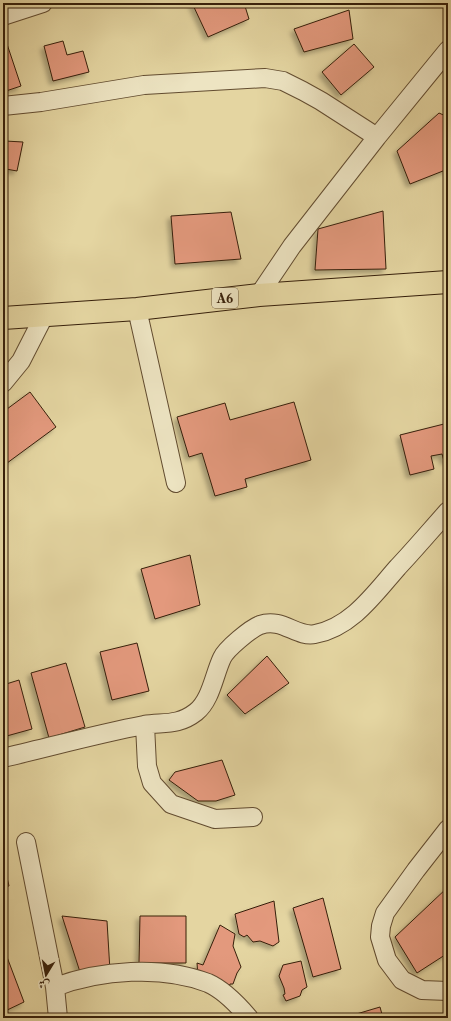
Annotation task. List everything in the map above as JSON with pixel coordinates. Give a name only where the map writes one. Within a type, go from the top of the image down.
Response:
[{"type":"highway","name":"A6","points":[[3,318],[137,309],[259,294],[448,282]]},
{"type":"street","points":[[3,16],[43,3]]},
{"type":"street","points":[[259,294],[292,246],[376,137],[448,50]]},
{"type":"street","points":[[3,106],[144,85],[264,78],[283,81],[303,91],[376,137]]},
{"type":"street","points":[[137,309],[176,483]]},
{"type":"street","points":[[3,383],[21,362],[45,314]]},
{"type":"street","points":[[3,758],[145,725],[178,722],[196,712],[205,701],[222,657],[241,637],[260,625],[283,624],[296,631],[314,634],[335,628],[361,609],[448,511]]},
{"type":"street","points":[[145,725],[147,766],[152,783],[171,804],[215,819],[252,817]]},
{"type":"street","points":[[448,829],[385,913],[381,926],[380,937],[387,960],[402,980],[422,990],[448,991]]},
{"type":"street","points":[[26,842],[55,987],[58,1018]]},
{"type":"street","points":[[55,987],[79,979],[117,973],[173,973],[208,983],[233,1000],[249,1018]]},
{"type":"building","points":[[192,3],[244,3],[249,19],[208,37]]},
{"type":"building","points":[[349,10],[353,39],[304,52],[294,29]]},
{"type":"building","points":[[63,41],[67,55],[83,51],[89,72],[53,81],[44,46]]},
{"type":"building","points":[[7,44],[21,86],[3,92],[3,45]]},
{"type":"building","points":[[354,44],[374,67],[341,95],[322,72]]},
{"type":"building","points":[[439,113],[448,117],[448,169],[410,184],[397,151]]},
{"type":"building","points":[[5,141],[23,142],[17,171],[6,169]]},
{"type":"building","points":[[383,211],[386,269],[315,270],[318,229]]},
{"type":"building","points":[[231,212],[241,259],[175,264],[171,216]]},
{"type":"building","points":[[30,392],[56,427],[3,466],[3,412]]},
{"type":"building","points":[[294,402],[311,460],[245,479],[247,487],[215,496],[202,453],[189,457],[177,417],[225,403],[230,420]]},
{"type":"building","points":[[448,423],[448,460],[444,461],[442,454],[431,456],[434,469],[410,475],[400,435]]},
{"type":"building","points":[[190,555],[200,605],[155,619],[141,569]]},
{"type":"building","points":[[137,643],[149,691],[112,700],[100,652]]},
{"type":"building","points":[[267,656],[289,683],[245,714],[227,695]]},
{"type":"building","points":[[66,663],[85,727],[49,738],[31,673]]},
{"type":"building","points":[[19,680],[32,729],[3,737],[3,685]]},
{"type":"building","points":[[222,760],[235,795],[216,801],[198,801],[169,780],[175,772]]},
{"type":"building","points":[[3,860],[9,886],[3,887]]},
{"type":"building","points":[[448,887],[448,953],[417,973],[395,937]]},
{"type":"building","points":[[323,898],[341,969],[313,977],[293,908]]},
{"type":"building","points":[[274,901],[279,942],[273,946],[260,941],[253,942],[247,935],[244,937],[239,934],[235,914]]},
{"type":"building","points":[[62,916],[107,921],[110,971],[80,972]]},
{"type":"building","points":[[140,916],[186,916],[186,963],[139,963]]},
{"type":"building","points":[[220,925],[235,934],[233,946],[241,967],[233,984],[230,984],[228,988],[198,977],[197,963],[203,965]]},
{"type":"building","points":[[7,957],[24,1002],[3,1012],[3,958]]},
{"type":"building","points":[[301,961],[307,987],[302,990],[300,996],[286,1001],[283,995],[285,994],[284,988],[279,976],[283,965]]},
{"type":"building","points":[[380,1007],[383,1018],[343,1018]]}]
